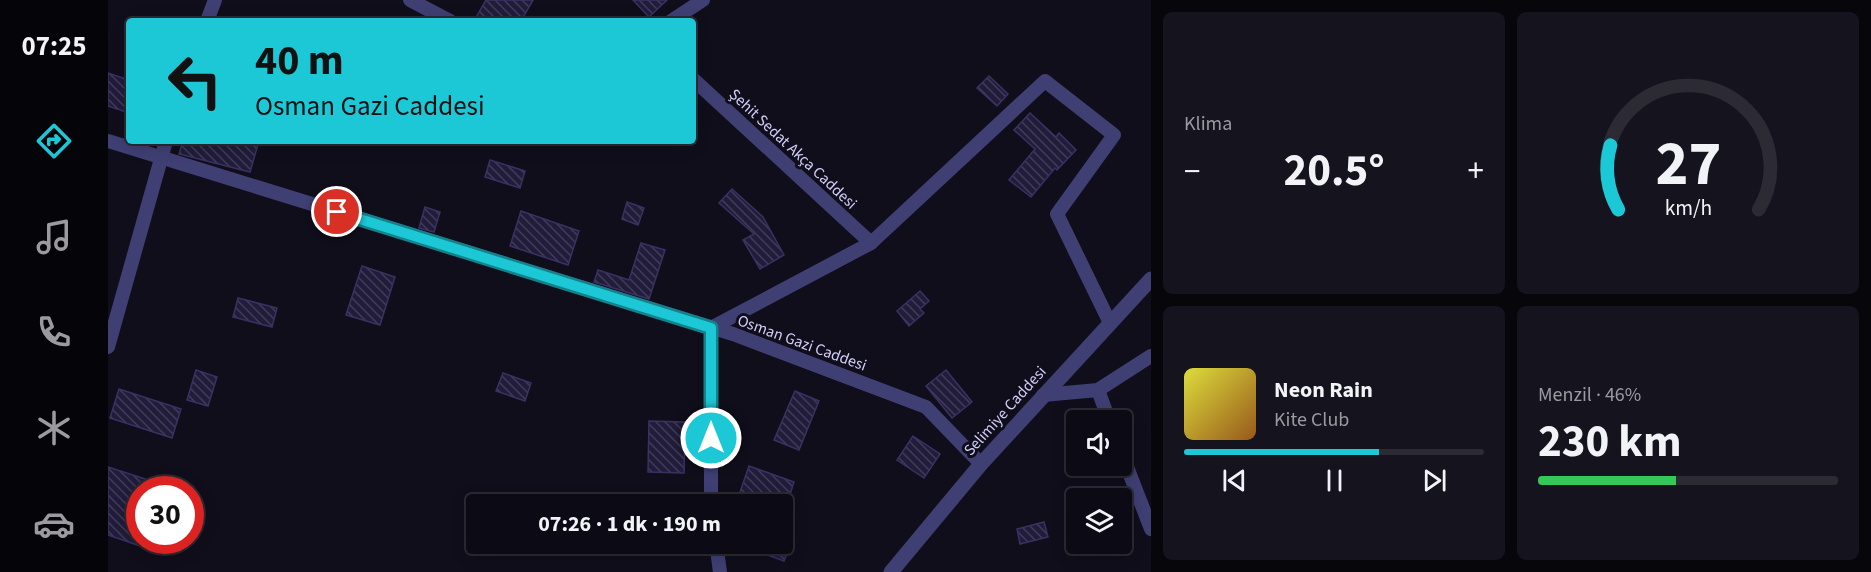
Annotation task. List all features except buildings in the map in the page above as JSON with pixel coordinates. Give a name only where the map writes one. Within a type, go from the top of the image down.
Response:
[{"type":"street","points":[[208,18],[215,0]]},
{"type":"street","points":[[410,0],[444,18]]},
{"type":"street","points":[[676,18],[703,0]]},
{"type":"street","points":[[711,494],[711,328],[871,243],[1045,81],[1114,135],[1057,214],[1110,323]]},
{"type":"street","name":"Şehit Sedat Akça Caddesi","points":[[696,82],[871,243]]},
{"type":"street","name":"Osman Gazi Caddesi","points":[[108,141],[711,328],[926,407],[981,464]]},
{"type":"street","points":[[108,347],[165,144]]},
{"type":"street","name":"Selimiye Caddesi","points":[[891,572],[981,464],[1151,279]]},
{"type":"street","points":[[1043,395],[1098,390],[1151,356]]},
{"type":"street","points":[[1098,390],[1105,410]]},
{"type":"street","points":[[1131,476],[1151,528]]},
{"type":"street","points":[[718,554],[720,572]]},
{"type":"route","points":[[337,212],[711,328],[711,438]]}]
